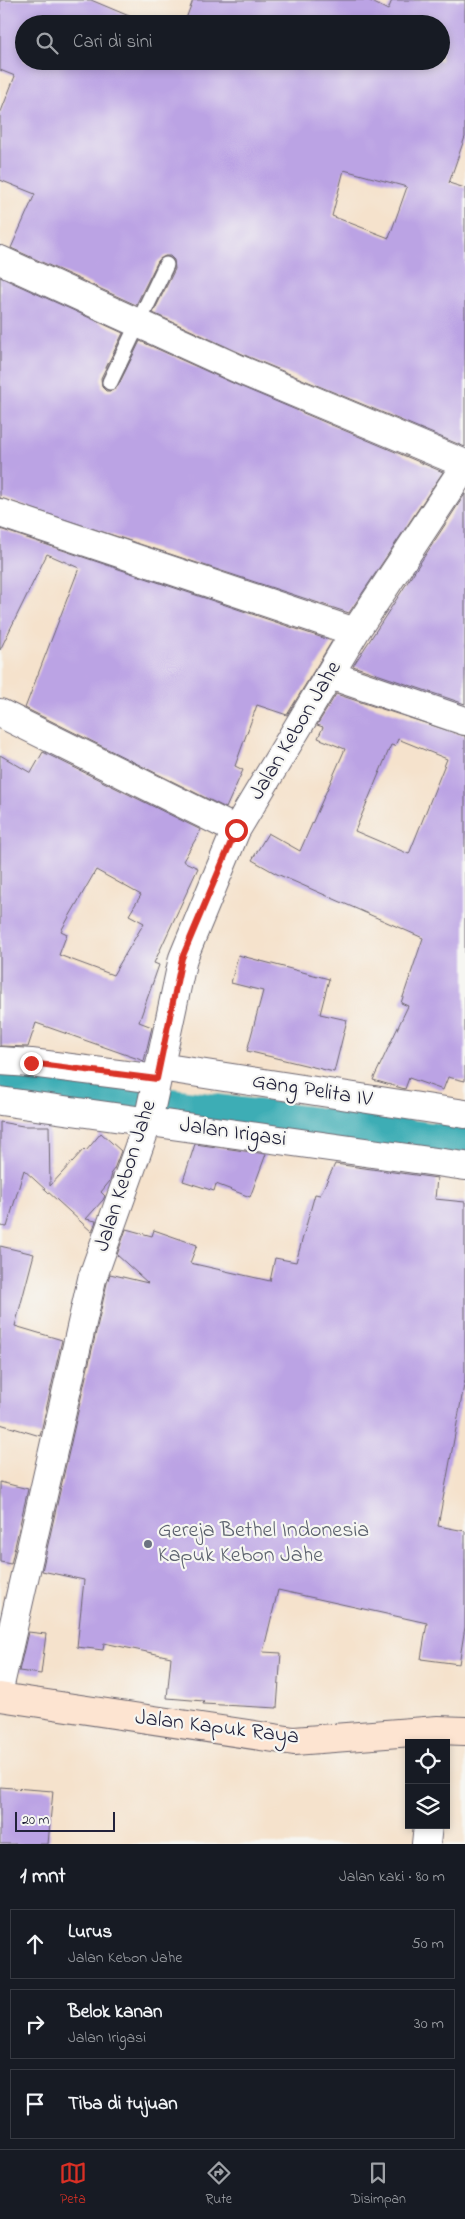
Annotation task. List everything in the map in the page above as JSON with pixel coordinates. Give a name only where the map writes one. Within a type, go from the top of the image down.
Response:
[{"type":"main road","name":"Jalan Kapuk Raya","points":[[0,1697],[294,1741],[438,1737],[465,1731]]},
{"type":"street","points":[[0,260],[243,372],[465,465]]},
{"type":"street","name":"Jalan Kebon Jahe","points":[[0,1685],[92,1279],[149,1117],[182,958],[236,830],[355,632],[465,465]]},
{"type":"street","points":[[0,513],[355,632]]},
{"type":"street","points":[[330,675],[465,721]]},
{"type":"street","points":[[0,713],[236,830]]},
{"type":"street","points":[[0,1061],[158,1076]]},
{"type":"street","name":"Gang Pelita IV","points":[[158,1076],[465,1114]]},
{"type":"street","name":"Jalan Irigasi","points":[[0,1101],[149,1117],[465,1166]]},
{"type":"street","points":[[426,1844],[428,1829]]},
{"type":"lane","points":[[110,382],[166,265]]},
{"type":"building","points":[[0,0],[91,0],[127,15],[15,15],[15,70],[450,70],[450,15],[187,15],[193,0],[368,0],[388,10],[392,0],[465,0],[465,137],[449,183],[465,188],[465,447],[249,357],[153,313],[175,269],[174,260],[170,256],[165,256],[158,261],[136,305],[11,248],[35,194],[0,180],[0,114],[15,76],[0,70]],"holes":[[[344,170],[407,187],[389,238],[332,216]]]},
{"type":"building","points":[[0,277],[123,333],[101,378],[102,387],[106,391],[111,391],[118,386],[140,341],[237,385],[443,472],[349,613],[0,498]]},
{"type":"building","points":[[465,494],[465,704],[353,666]]},
{"type":"building","points":[[0,529],[332,641],[287,715],[257,705],[235,766],[243,770],[226,808],[25,708],[79,568],[47,554],[0,650]]},
{"type":"building","points":[[336,694],[465,736],[465,1081],[448,1077],[443,1090],[409,1078],[405,1089],[373,1080],[408,1006],[401,1003],[423,938],[277,874],[252,860],[268,833],[300,851],[345,749],[318,738],[323,727],[317,725]],"holes":[[[398,739],[447,759],[409,854],[355,831],[391,745],[395,746]]]},
{"type":"building","points":[[43,752],[201,830],[183,861],[198,868],[154,963],[159,965],[139,1022],[152,1027],[144,1061],[36,1023],[28,1047],[0,1046],[0,755],[31,773]],"holes":[[[96,870],[141,895],[129,915],[144,923],[113,975],[59,955],[67,934],[61,931]]]},
{"type":"building","points":[[238,955],[329,979],[320,1014],[347,1020],[334,1072],[247,1051],[263,991],[231,983]]},
{"type":"building","points":[[0,1122],[23,1126],[49,1126],[50,1186],[84,1149],[86,1151],[101,1133],[121,1151],[111,1173],[110,1181],[101,1192],[105,1196],[103,1200],[86,1219],[96,1221],[92,1232],[24,1170],[7,1227],[0,1226]]},
{"type":"building","points":[[195,1144],[266,1154],[250,1197],[216,1184],[214,1191],[183,1181]]},
{"type":"building","points":[[335,1164],[437,1178],[435,1199],[465,1202],[465,1380],[438,1526],[465,1531],[465,1627],[459,1664],[421,1659],[427,1623],[278,1590],[263,1652],[281,1653],[277,1708],[203,1704],[204,1701],[167,1698],[171,1657],[104,1643],[103,1650],[77,1647],[84,1580],[42,1571],[107,1283],[110,1274],[148,1283],[117,1255],[126,1229],[152,1236],[154,1230],[197,1245],[190,1263],[270,1281],[275,1258],[296,1262],[315,1194],[320,1195]]},
{"type":"building","points":[[0,1246],[34,1254],[15,1326],[62,1340],[40,1436],[0,1424]]},
{"type":"building","points":[[0,1482],[28,1489],[11,1564],[0,1562]]},
{"type":"building","points":[[28,1632],[46,1634],[41,1674],[19,1671]]},
{"type":"building","points":[[0,1787],[53,1791],[48,1844],[0,1844]]},
{"type":"waterway","points":[[0,1083],[465,1144]]},
{"type":"place","name":"Gereja Bethel Indonesia Kapuk Kebon Jahe","points":[[148,1544]]},
{"type":"route","points":[[31,1063],[157,1079],[182,958],[236,830]]}]
